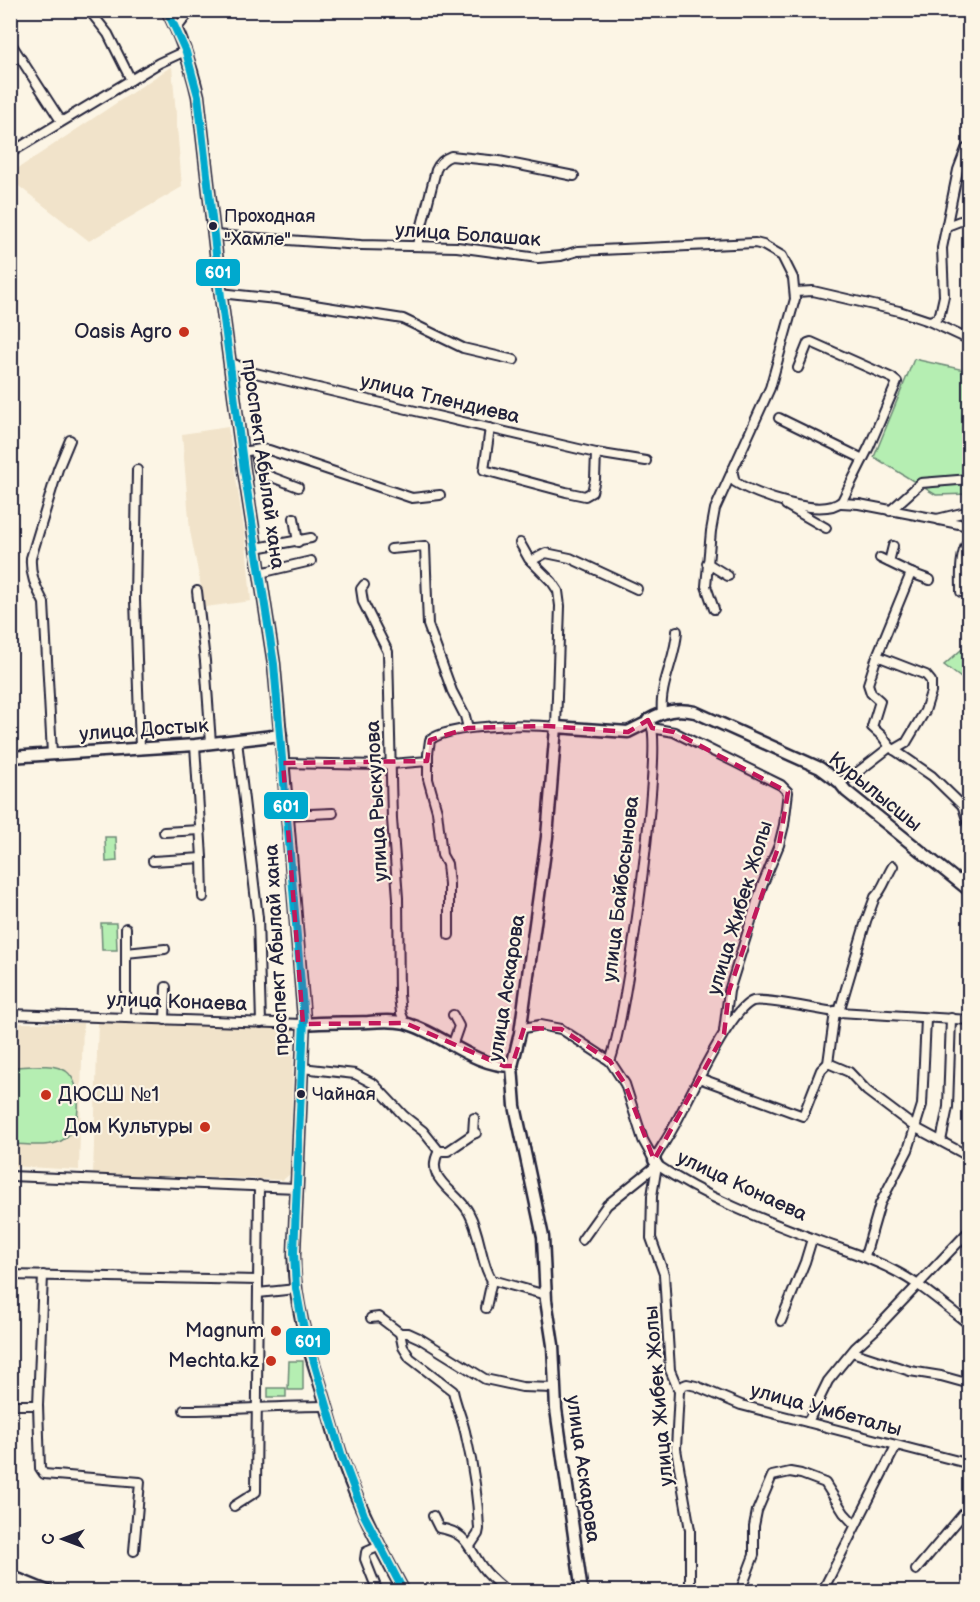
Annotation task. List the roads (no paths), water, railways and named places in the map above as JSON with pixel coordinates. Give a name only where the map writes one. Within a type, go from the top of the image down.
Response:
[{"type":"street","points":[[88,10],[108,34],[131,80]]},
{"type":"street","name":"проспект Абылай хана","points":[[167,10],[192,66],[201,115],[220,293],[241,452],[274,664],[303,1024],[294,1276],[304,1333],[345,1468],[380,1546],[404,1592]]},
{"type":"street","points":[[177,28],[191,10]]},
{"type":"street","points":[[10,42],[61,122]]},
{"type":"street","points":[[10,153],[159,63],[185,51]]},
{"type":"street","points":[[929,321],[936,319],[940,314],[944,296],[942,248],[958,170],[969,146]]},
{"type":"street","points":[[417,245],[435,170],[447,157],[499,161],[574,176]]},
{"type":"street","points":[[947,226],[960,221],[969,222]]},
{"type":"street","name":"улица Болашак","points":[[214,235],[361,245],[457,247],[540,258],[561,256],[578,251],[755,243],[782,256],[793,278],[795,292]]},
{"type":"street","points":[[714,609],[706,586],[715,509],[770,388],[789,324],[795,292],[813,291],[899,311],[929,321],[969,339]]},
{"type":"street","points":[[220,293],[276,299],[403,319],[462,348],[514,360]]},
{"type":"street","points":[[798,368],[808,343],[811,342],[897,382],[841,503]]},
{"type":"street","name":"улица Тлендиева","points":[[230,362],[251,372],[596,453],[646,461]]},
{"type":"street","points":[[779,418],[863,459]]},
{"type":"street","points":[[490,428],[484,470],[566,492],[585,496],[592,492],[596,453]]},
{"type":"street","points":[[52,754],[44,603],[30,571],[31,558],[58,469],[70,440]]},
{"type":"street","points":[[255,450],[259,469],[264,474],[298,487]]},
{"type":"street","points":[[241,452],[269,450],[412,498],[440,495]]},
{"type":"street","points":[[137,470],[135,600],[141,748]]},
{"type":"street","points":[[732,470],[735,482],[746,489],[778,501],[826,528]]},
{"type":"street","points":[[890,511],[921,483],[969,479]]},
{"type":"street","points":[[778,501],[827,508],[850,502],[969,526],[969,543],[963,554],[961,592]]},
{"type":"street","points":[[937,519],[969,511]]},
{"type":"street","points":[[294,518],[298,542]]},
{"type":"street","points":[[256,548],[309,542]]},
{"type":"street","name":"улица Аскарова","points":[[520,543],[531,561],[558,591],[560,606],[556,727],[548,837],[520,1033],[512,1066],[515,1106],[543,1237],[546,1295],[553,1345],[554,1388],[566,1490],[582,1592]]},
{"type":"street","points":[[391,549],[425,546],[428,625],[468,728]]},
{"type":"street","points":[[889,562],[893,546]]},
{"type":"street","points":[[531,561],[546,553],[570,558],[637,589]]},
{"type":"street","points":[[880,558],[930,580]]},
{"type":"street","points":[[260,573],[311,561]]},
{"type":"street","points":[[707,563],[728,576]]},
{"type":"street","points":[[911,573],[868,684],[871,693],[880,701],[871,724],[892,748],[932,776],[969,813]]},
{"type":"street","name":"улица Рыскулова","points":[[364,585],[361,589],[363,602],[388,652],[386,659],[398,898],[399,995],[401,1013],[405,1023]]},
{"type":"street","points":[[197,591],[211,743]]},
{"type":"street","points":[[448,935],[449,884],[447,864],[442,855],[437,811],[430,789],[428,761],[430,740],[435,736],[468,728],[556,727],[628,732],[648,724],[662,713],[663,689],[672,663],[677,631]]},
{"type":"street","points":[[839,782],[854,775],[892,748],[906,742],[925,711],[931,692],[931,681],[926,675],[877,656]]},
{"type":"street","name":"Курылысшы","points":[[662,713],[682,710],[695,712],[820,768],[969,891]]},
{"type":"street","name":"улица Жибек Жолы","points":[[648,724],[674,732],[781,785],[788,792],[779,845],[762,886],[729,991],[724,1034],[655,1162],[651,1238],[664,1274],[670,1370],[679,1391],[676,1449],[690,1530],[690,1592]]},
{"type":"street","name":"улица Байбосынова","points":[[610,1061],[621,1018],[639,900],[652,766],[648,724]]},
{"type":"street","name":"улица Достык","points":[[10,757],[195,745],[280,735]]},
{"type":"street","points":[[237,741],[258,918],[261,1023]]},
{"type":"street","points":[[195,745],[203,897]]},
{"type":"street","points":[[283,763],[390,764],[428,761]]},
{"type":"street","points":[[962,806],[969,829]]},
{"type":"street","points":[[287,815],[333,813]]},
{"type":"street","points":[[164,832],[200,830]]},
{"type":"street","points":[[153,861],[202,858]]},
{"type":"street","points":[[699,1078],[803,1116],[821,1070],[828,1063],[837,1012],[869,913],[875,897],[893,866]]},
{"type":"street","points":[[958,882],[969,870]]},
{"type":"street","points":[[126,928],[126,1018]]},
{"type":"street","points":[[126,953],[165,949]]},
{"type":"street","points":[[165,1020],[166,987]]},
{"type":"street","points":[[724,1034],[748,1003],[755,1001],[837,1012],[969,1020]]},
{"type":"street","name":"улица Конаева","points":[[10,1014],[303,1024],[380,1021],[405,1023],[427,1031],[488,1063],[512,1066]]},
{"type":"street","points":[[452,1046],[459,1026],[453,1015]]},
{"type":"street","points":[[941,1141],[948,1107],[951,1018]]},
{"type":"street","points":[[865,1257],[880,1204],[908,1150],[916,1128],[924,1094],[926,1019]]},
{"type":"street","name":"улица Конаева","points":[[520,1033],[524,1028],[540,1025],[561,1029],[610,1061],[625,1084],[643,1140],[655,1162],[679,1181],[812,1239],[865,1257],[918,1284],[969,1325]]},
{"type":"street","points":[[828,1063],[849,1072],[867,1091],[916,1128],[969,1157]]},
{"type":"street","points":[[302,1068],[355,1074],[374,1084],[404,1116],[423,1131],[439,1151]]},
{"type":"street","points":[[439,1151],[448,1151],[474,1134],[474,1118]]},
{"type":"street","points":[[439,1151],[434,1160],[435,1171],[443,1184],[452,1191],[469,1213],[478,1232],[484,1262],[492,1280],[486,1308]]},
{"type":"street","points":[[582,1240],[607,1205],[655,1162]]},
{"type":"street","points":[[10,1176],[297,1188]]},
{"type":"street","points":[[234,1506],[256,1492],[259,1185]]},
{"type":"street","points":[[808,1422],[828,1381],[852,1352],[969,1230]]},
{"type":"street","points":[[781,1321],[812,1239]]},
{"type":"street","points":[[10,1275],[258,1280]]},
{"type":"street","points":[[43,1275],[38,1462],[44,1474],[140,1482],[134,1551]]},
{"type":"street","points":[[492,1280],[546,1295]]},
{"type":"street","points":[[258,1293],[296,1289]]},
{"type":"street","points":[[371,1318],[379,1317],[400,1333],[408,1333],[419,1338],[485,1379],[522,1386],[554,1388]]},
{"type":"street","points":[[400,1333],[403,1347],[410,1358],[453,1391],[467,1438],[477,1497],[479,1529],[470,1545]]},
{"type":"street","points":[[852,1352],[910,1371],[969,1384]]},
{"type":"street","name":"улица Умбеталы","points":[[679,1391],[687,1384],[696,1386],[741,1405],[969,1464]]},
{"type":"street","points":[[10,1405],[38,1405]]},
{"type":"street","points":[[184,1410],[231,1410],[258,1406],[326,1406]]},
{"type":"street","points":[[822,1592],[896,1446]]},
{"type":"street","points":[[740,1592],[754,1555],[757,1511],[772,1476],[790,1472],[825,1483],[844,1513],[855,1525]]},
{"type":"street","points":[[916,1570],[969,1506]]},
{"type":"street","points":[[433,1516],[439,1528],[456,1532],[470,1545],[481,1566],[508,1592]]},
{"type":"street","points":[[378,1592],[365,1559],[366,1551],[380,1546]]},
{"type":"street","points":[[10,1576],[49,1592]]},
{"type":"place","name":"Проходная \"Хамле\"","points":[[213,226]]},
{"type":"place","name":"Oasis Agro","points":[[184,332]]},
{"type":"place","name":"Чайная","points":[[301,1094]]},
{"type":"place","name":"ДЮСШ №1","points":[[46,1095]]},
{"type":"place","name":"Дом Культуры","points":[[205,1127]]},
{"type":"place","name":"Magnum","points":[[276,1331]]},
{"type":"place","name":"Mechta.kz","points":[[271,1361]]}]
